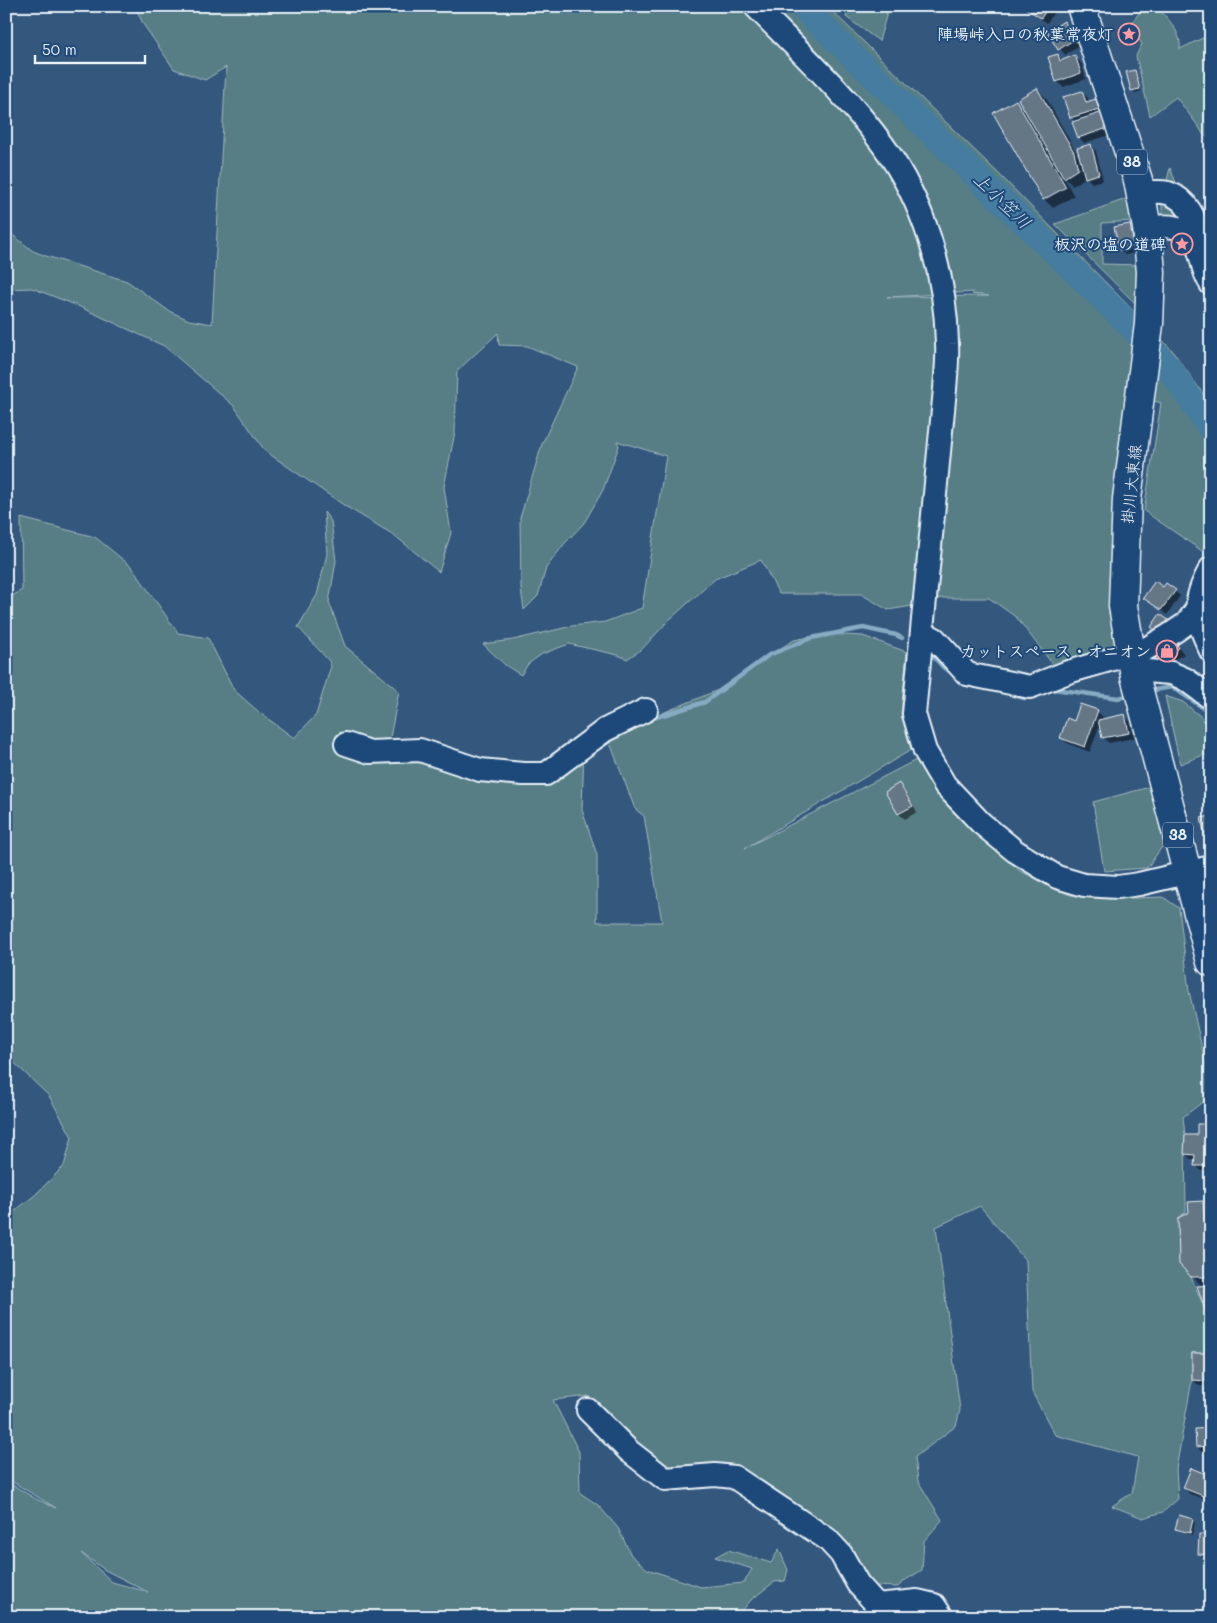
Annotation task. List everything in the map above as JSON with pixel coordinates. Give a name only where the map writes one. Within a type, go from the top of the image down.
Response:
[{"type":"main road","name":"掛川大東線","points":[[1081,6],[1141,193],[1147,228],[1150,272],[1149,324],[1127,508],[1123,606],[1133,667],[1143,709],[1200,870],[1211,962]]},
{"type":"street","points":[[755,6],[848,102],[884,146],[906,182],[923,219],[934,252],[944,299],[947,344],[945,389],[914,714],[925,751],[945,785],[981,823],[1019,854],[1057,877],[1084,885],[1118,887],[1200,870]]},
{"type":"street","points":[[1141,193],[1167,192],[1188,208],[1196,221],[1205,274],[1211,284]]},
{"type":"street","points":[[1147,228],[1175,227],[1189,233],[1202,249]]},
{"type":"street","points":[[1133,667],[1144,650],[1187,624],[1196,610],[1211,568]]},
{"type":"street","points":[[1196,610],[1211,651]]},
{"type":"street","points":[[922,632],[934,639],[967,674],[1030,687],[1068,672],[1133,667],[1171,673],[1185,679],[1211,698]]},
{"type":"street","points":[[346,744],[370,752],[420,750],[480,770],[546,774],[604,730],[646,710]]},
{"type":"street","points":[[588,1410],[630,1452],[666,1479],[715,1475],[734,1477],[745,1483],[827,1539],[841,1554],[858,1584],[877,1605],[917,1601],[934,1605],[942,1617]]},
{"type":"green space","points":[[135,6],[740,6],[812,65],[766,6],[827,6],[1000,175],[1172,350],[1211,405],[1211,536],[1202,551],[1144,511],[1161,403],[1128,392],[1120,646],[1057,670],[1017,618],[989,598],[942,598],[888,610],[861,594],[779,594],[761,560],[715,579],[669,620],[642,649],[627,659],[618,655],[569,644],[542,654],[528,664],[521,675],[505,665],[483,644],[513,640],[572,626],[605,622],[642,608],[666,456],[617,441],[619,446],[603,490],[584,523],[565,543],[546,568],[538,596],[524,610],[521,589],[520,518],[542,444],[578,367],[527,346],[499,345],[498,333],[457,371],[455,432],[444,487],[451,533],[439,572],[394,535],[345,506],[265,451],[234,406],[164,346],[78,306],[32,288],[6,289],[6,236],[14,236],[33,251],[127,281],[169,311],[189,320],[212,324],[226,67],[205,80],[174,69],[143,24]],"holes":[[[974,292],[972,294],[989,296],[887,297]]]},
{"type":"green space","points":[[849,6],[889,6],[879,41],[846,17]]},
{"type":"green space","points":[[1145,6],[1156,6],[1169,20],[1179,37],[1180,49],[1211,34],[1211,135],[1209,139],[1203,134],[1176,97],[1150,116],[1136,56],[1142,44],[1135,34],[1127,28]]},
{"type":"green space","points":[[1170,168],[1193,224],[1162,218],[1162,201]]},
{"type":"green space","points":[[1126,199],[1133,221],[1102,223],[1102,264],[1141,265],[1141,309],[1055,224]]},
{"type":"green space","points":[[324,512],[331,521],[336,561],[329,602],[345,646],[399,691],[389,743],[546,774],[584,747],[582,810],[597,855],[597,922],[662,922],[644,816],[635,809],[610,743],[636,724],[718,690],[756,663],[794,640],[825,634],[863,636],[907,652],[901,714],[911,750],[745,848],[918,759],[987,841],[1020,871],[1070,895],[1136,898],[1163,897],[1179,908],[1189,991],[1209,1079],[1209,1097],[1183,1117],[1186,1212],[1178,1218],[1191,1277],[1207,1314],[1211,1313],[1211,1336],[1208,1353],[1192,1353],[1192,1380],[1176,1469],[1178,1499],[1163,1512],[1143,1518],[1112,1506],[1132,1493],[1138,1457],[1055,1435],[1032,1392],[1026,1261],[980,1206],[936,1227],[960,1410],[956,1426],[915,1457],[918,1481],[942,1520],[924,1541],[922,1570],[898,1587],[875,1586],[841,1540],[730,1467],[664,1473],[589,1396],[553,1400],[579,1452],[580,1493],[598,1505],[618,1528],[631,1555],[647,1569],[701,1587],[744,1583],[752,1569],[715,1557],[728,1550],[771,1563],[779,1549],[788,1570],[785,1581],[774,1582],[751,1600],[742,1611],[743,1617],[6,1617],[6,1481],[36,1499],[56,1508],[6,1478],[6,1218],[35,1195],[64,1166],[72,1137],[49,1096],[6,1055],[6,600],[22,590],[21,518],[95,537],[132,567],[178,633],[208,638],[234,690],[260,713],[294,738],[316,715],[331,666],[329,661],[298,627],[317,595],[327,554]],"holes":[[[81,1553],[105,1570],[148,1592],[112,1582]]]},
{"type":"green space","points":[[1165,696],[1183,702],[1211,725],[1211,752],[1180,764]]},
{"type":"green space","points":[[1150,787],[1164,844],[1147,868],[1104,871],[1093,802]]},
{"type":"building","points":[[1026,6],[1049,6],[1041,18],[1025,8]]},
{"type":"building","points":[[1064,21],[1075,39],[1058,50],[1047,32]]},
{"type":"building","points":[[1058,54],[1060,61],[1075,55],[1081,73],[1056,82],[1048,57]]},
{"type":"building","points":[[1135,70],[1140,89],[1131,91],[1126,72]]},
{"type":"building","points":[[1037,88],[1074,152],[1078,169],[1064,178],[1018,99]]},
{"type":"building","points":[[1082,91],[1086,102],[1096,99],[1099,109],[1070,118],[1063,97]]},
{"type":"building","points":[[1016,100],[1066,187],[1043,200],[993,113]]},
{"type":"building","points":[[1103,112],[1108,128],[1078,138],[1072,122]]},
{"type":"building","points":[[1091,144],[1099,174],[1085,178],[1077,148]]},
{"type":"building","points":[[1130,224],[1134,246],[1119,250],[1114,227]]},
{"type":"building","points":[[1155,581],[1163,587],[1166,583],[1176,590],[1161,610],[1143,598]]},
{"type":"building","points":[[1160,614],[1171,622],[1161,635],[1151,627]]},
{"type":"building","points":[[1173,638],[1179,648],[1156,662],[1150,652]]},
{"type":"building","points":[[1080,704],[1098,710],[1085,747],[1060,738],[1067,718],[1074,721]]},
{"type":"building","points":[[1125,714],[1129,733],[1102,738],[1098,720]]},
{"type":"building","points":[[899,783],[913,806],[898,814],[885,792]]},
{"type":"building","points":[[1211,816],[1211,835],[1205,836],[1201,818]]},
{"type":"building","points":[[1197,1124],[1208,1124],[1208,1133],[1211,1133],[1211,1166],[1194,1166],[1195,1155],[1184,1154],[1185,1135],[1197,1135]]},
{"type":"building","points":[[1203,1201],[1205,1220],[1211,1220],[1211,1277],[1191,1277],[1179,1264],[1178,1218],[1189,1212],[1188,1202]]},
{"type":"building","points":[[1211,1285],[1211,1313],[1207,1314],[1197,1286]]},
{"type":"building","points":[[1192,1353],[1208,1353],[1208,1381],[1192,1380]]},
{"type":"building","points":[[1211,1428],[1211,1446],[1196,1447],[1195,1429]]},
{"type":"building","points":[[1191,1468],[1211,1476],[1211,1499],[1183,1488]]},
{"type":"building","points":[[1179,1515],[1193,1519],[1190,1533],[1175,1529]]},
{"type":"building","points":[[1199,1534],[1211,1535],[1211,1555],[1198,1554]]},
{"type":"waterway","name":"上小笠川","points":[[801,6],[1132,327],[1170,369],[1211,429]]},
{"type":"waterway","points":[[647,720],[705,702],[769,655],[811,638],[863,628],[902,638]]},
{"type":"waterway","points":[[932,655],[944,668],[954,673]]},
{"type":"waterway","points":[[1149,691],[1172,687],[1211,713]]},
{"type":"waterway","points":[[1051,690],[1118,698],[1132,695]]},
{"type":"waterway","points":[[1010,694],[1024,698],[1031,697]]},
{"type":"waterway","points":[[600,747],[625,732]]},
{"type":"place","name":"陣場峠入口の秋葉常夜灯","points":[[1129,34]]},
{"type":"place","name":"板沢の塩の道碑","points":[[1182,244]]},
{"type":"place","name":"カットスペース・オニオン","points":[[1167,651]]}]
